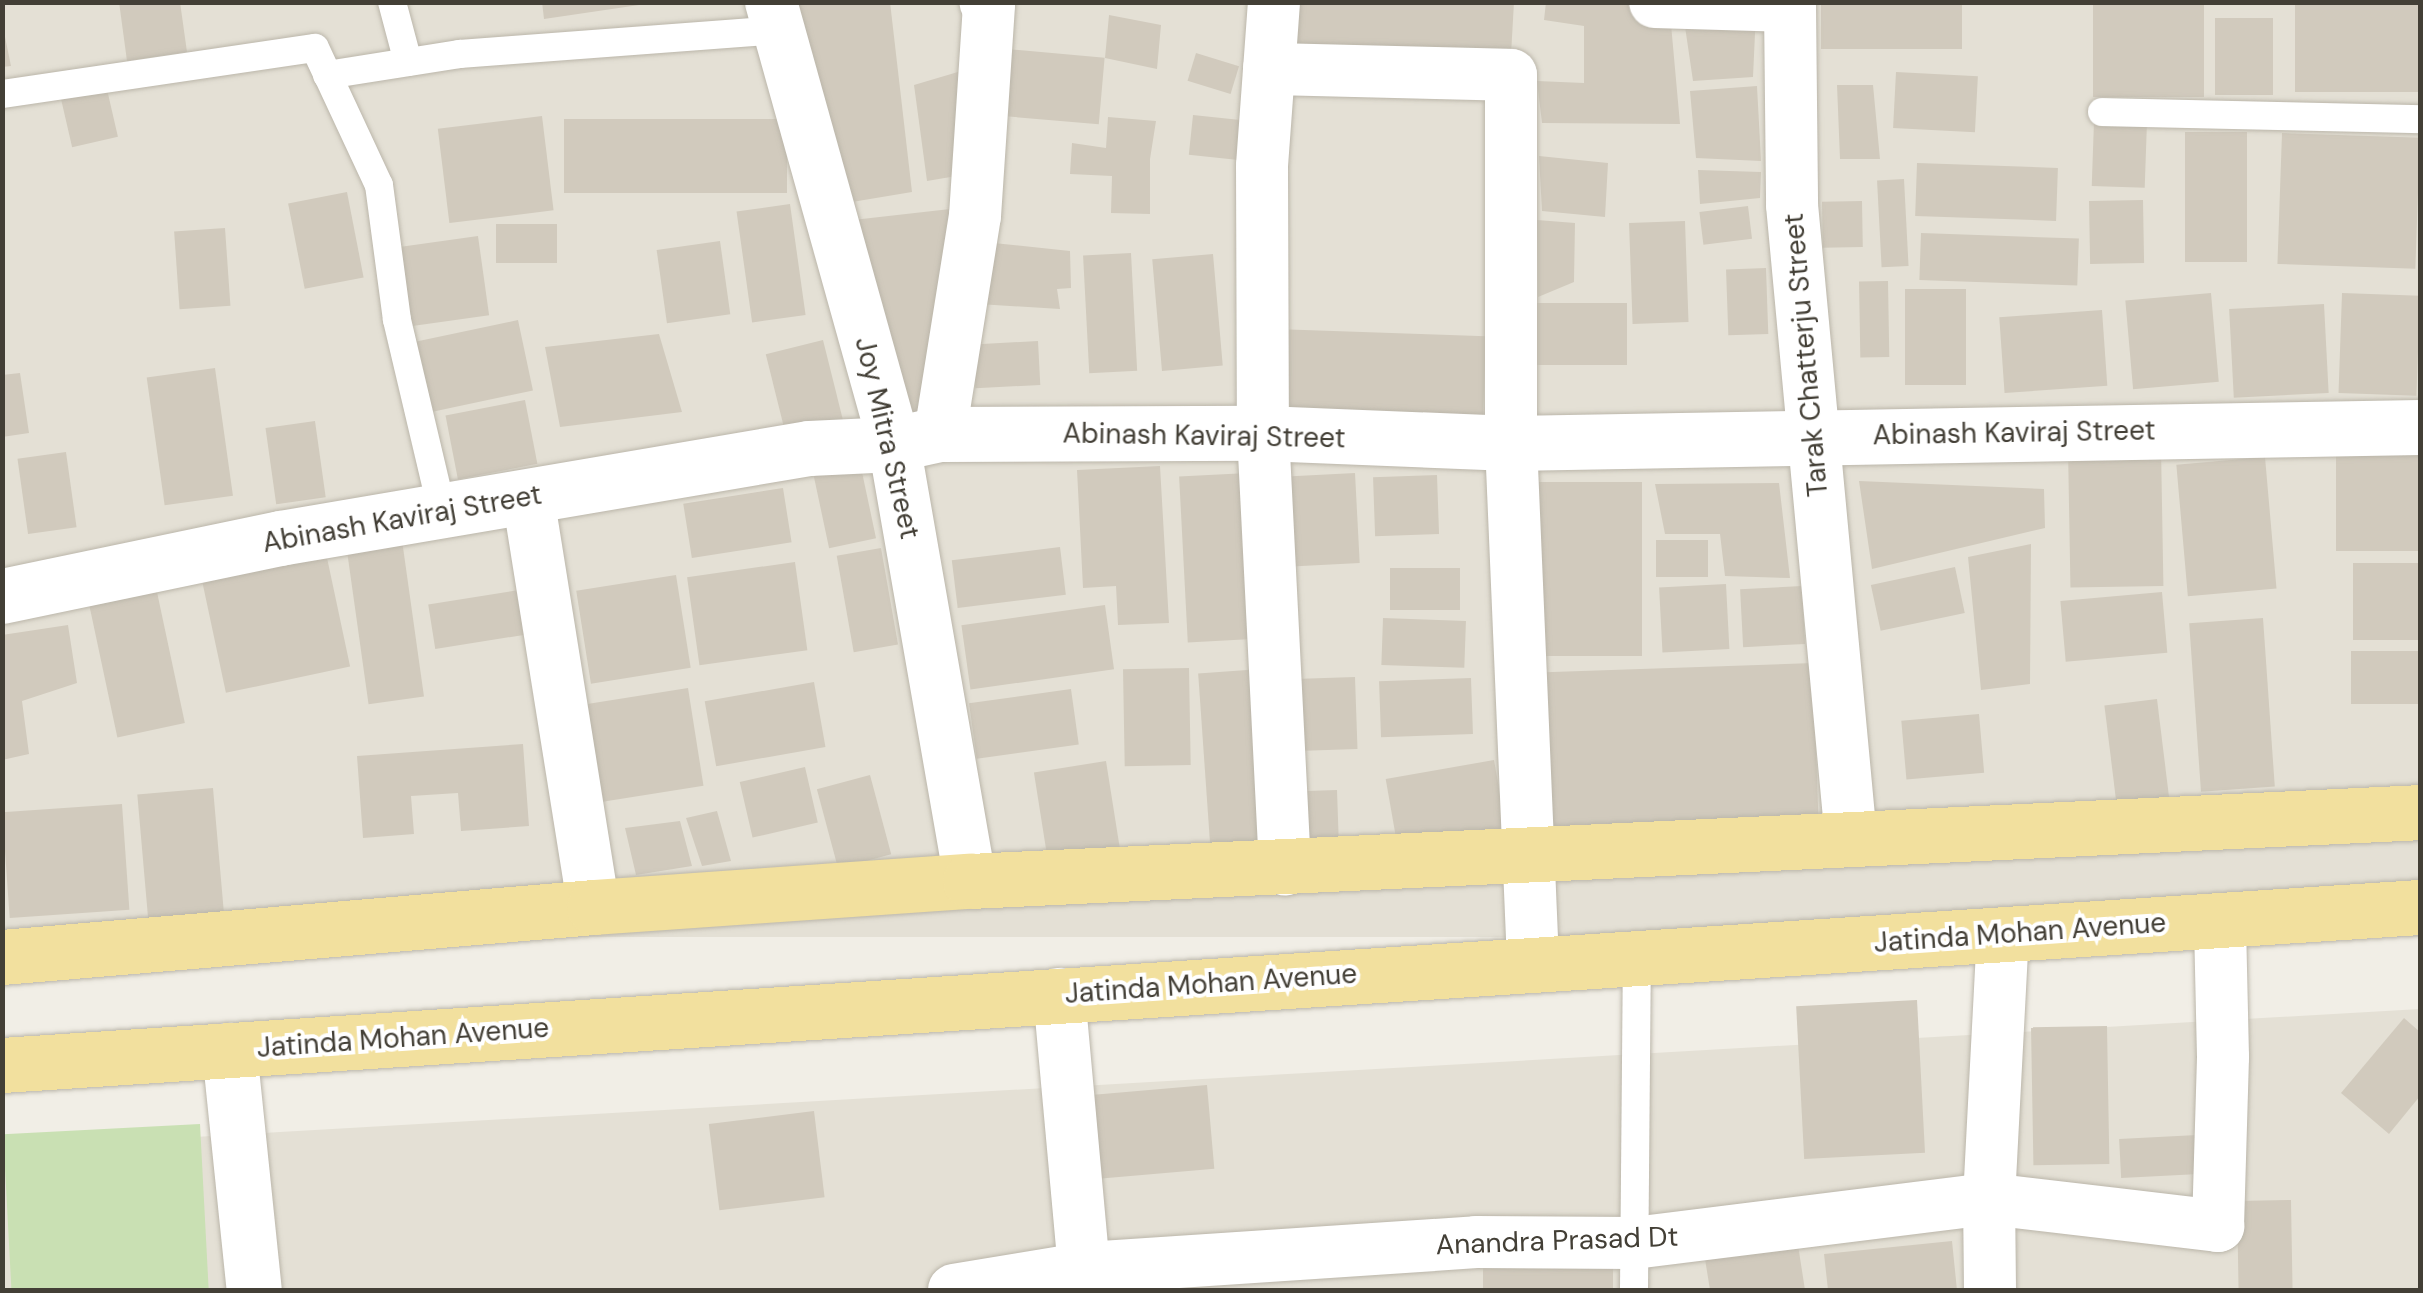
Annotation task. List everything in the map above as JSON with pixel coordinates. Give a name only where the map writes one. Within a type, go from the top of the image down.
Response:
[{"type":"main road","points":[[2,957],[594,907],[970,881],[2420,812]]},
{"type":"main road","name":"Jatinda Mohan Avenue","points":[[2,1065],[2420,907]]},
{"type":"street","points":[[917,439],[974,216],[989,4],[985,2]]},
{"type":"street","points":[[1274,2],[1262,166],[1264,434],[1284,869]]},
{"type":"street","name":"Tarak Chatterju Street","points":[[1655,2],[1790,6],[1792,206],[1850,838]]},
{"type":"street","name":"Joy Mitra Street","points":[[775,16],[917,439],[970,881]]},
{"type":"street","points":[[1269,69],[1510,75],[1511,444],[1533,962]]},
{"type":"street","name":"Abinash Kaviraj Street","points":[[2,596],[280,538],[442,510],[809,448],[917,439],[1264,434],[1511,444],[1814,435],[2420,427]]},
{"type":"street","points":[[528,498],[594,907]]},
{"type":"street","name":"Anandra Prasad Dt","points":[[954,1290],[1476,1242],[1634,1267],[1989,1199],[2218,1226],[2223,1058],[2220,920]]},
{"type":"street","points":[[1990,1290],[1989,1199],[2003,936]]},
{"type":"street","points":[[1059,994],[1086,1279]]},
{"type":"street","points":[[229,1050],[254,1290]]},
{"type":"lane","points":[[392,2],[408,62]]},
{"type":"lane","points":[[327,75],[775,16]]},
{"type":"lane","points":[[2,94],[314,48],[379,186],[397,320],[442,510]]},
{"type":"lane","points":[[2102,112],[2420,119]]},
{"type":"lane","points":[[1634,1267],[1636,956]]},
{"type":"shaded area","points":[[3,3],[2420,3],[2420,937],[3,937]]},
{"type":"shaded area","points":[[2420,1009],[2420,1290],[3,1290],[2,1148]]},
{"type":"green space","points":[[200,1124],[209,1290],[11,1290],[3,1134]]},
{"type":"building","points":[[119,2],[180,2],[187,52],[127,61]]},
{"type":"building","points":[[542,2],[639,2],[639,5],[544,19]]},
{"type":"building","points":[[821,2],[890,2],[912,192],[846,203],[785,7]]},
{"type":"building","points":[[1290,2],[1514,2],[1511,55],[1287,46]]},
{"type":"building","points":[[1546,2],[1637,2],[1670,13],[1680,124],[1542,123],[1537,81],[1584,83],[1584,26],[1544,20]]},
{"type":"building","points":[[1821,2],[1962,2],[1962,49],[1821,49]]},
{"type":"building","points":[[2093,2],[2204,2],[2204,97],[2093,97]]},
{"type":"building","points":[[2295,2],[2420,2],[2420,92],[2295,92]]},
{"type":"building","points":[[1756,12],[1753,77],[1693,81],[1683,13]]},
{"type":"building","points":[[1109,15],[1161,25],[1157,69],[1105,58]]},
{"type":"building","points":[[2215,18],[2273,18],[2273,95],[2215,95]]},
{"type":"building","points":[[2,22],[11,66],[2,67]]},
{"type":"building","points":[[1006,49],[1105,58],[1099,124],[1000,116]]},
{"type":"building","points":[[1196,53],[1239,66],[1231,94],[1188,81]]},
{"type":"building","points":[[968,69],[968,174],[927,181],[914,85]]},
{"type":"building","points":[[1896,72],[1978,76],[1975,132],[1893,128]]},
{"type":"building","points":[[106,85],[118,137],[72,147],[60,96]]},
{"type":"building","points":[[1837,85],[1873,85],[1880,159],[1840,159]]},
{"type":"building","points":[[1757,86],[1761,161],[1696,158],[1690,91]]},
{"type":"building","points":[[1193,115],[1250,121],[1246,161],[1189,155]]},
{"type":"building","points":[[542,116],[554,210],[449,223],[438,129]]},
{"type":"building","points":[[1108,117],[1156,121],[1150,159],[1150,214],[1111,213],[1112,176],[1070,174],[1072,143],[1106,148]]},
{"type":"building","points":[[564,119],[787,119],[787,193],[564,193]]},
{"type":"building","points":[[2094,121],[2147,123],[2145,188],[2092,186]]},
{"type":"building","points":[[2185,132],[2247,132],[2247,262],[2185,262]]},
{"type":"building","points":[[2282,133],[2420,138],[2415,269],[2277,264]]},
{"type":"building","points":[[1539,156],[1608,163],[1605,217],[1542,211]]},
{"type":"building","points":[[1917,163],[2058,168],[2056,221],[1915,216]]},
{"type":"building","points":[[1698,170],[1761,172],[1760,198],[1700,204]]},
{"type":"building","points":[[1904,179],[1909,266],[1882,267],[1877,180]]},
{"type":"building","points":[[347,192],[364,277],[305,289],[288,203]]},
{"type":"building","points":[[2143,200],[2144,263],[2090,264],[2089,201]]},
{"type":"building","points":[[1862,201],[1863,247],[1823,248],[1822,202]]},
{"type":"building","points":[[790,204],[806,315],[752,322],[737,212]]},
{"type":"building","points":[[1748,206],[1752,239],[1703,245],[1699,212]]},
{"type":"building","points":[[959,208],[934,416],[900,420],[853,220]]},
{"type":"building","points":[[1537,220],[1575,223],[1574,282],[1538,297]]},
{"type":"building","points":[[1685,221],[1689,322],[1633,324],[1629,223]]},
{"type":"building","points":[[496,224],[557,224],[557,263],[496,263]]},
{"type":"building","points":[[225,228],[230,306],[180,309],[174,232]]},
{"type":"building","points":[[1921,233],[2079,239],[2077,285],[1919,280]]},
{"type":"building","points":[[478,236],[489,315],[409,326],[398,247]]},
{"type":"building","points":[[720,241],[730,314],[667,323],[657,250]]},
{"type":"building","points":[[984,242],[1070,251],[1071,288],[1057,289],[1060,309],[978,304]]},
{"type":"building","points":[[1131,253],[1137,371],[1089,373],[1083,256]]},
{"type":"building","points":[[1213,254],[1223,366],[1162,371],[1152,259]]},
{"type":"building","points":[[1766,268],[1768,334],[1728,335],[1726,269]]},
{"type":"building","points":[[1888,281],[1889,357],[1860,357],[1859,282]]},
{"type":"building","points":[[1905,289],[1966,289],[1966,385],[1905,385]]},
{"type":"building","points":[[2211,293],[2219,382],[2133,389],[2125,300]]},
{"type":"building","points":[[2342,293],[2420,296],[2416,396],[2339,393]]},
{"type":"building","points":[[1534,303],[1627,303],[1627,365],[1534,365]]},
{"type":"building","points":[[2324,304],[2329,393],[2234,398],[2229,309]]},
{"type":"building","points":[[2102,310],[2107,386],[2005,393],[1999,317]]},
{"type":"building","points":[[518,320],[533,390],[430,412],[415,342]]},
{"type":"building","points":[[1275,329],[1486,336],[1483,423],[1272,416]]},
{"type":"building","points":[[659,334],[682,412],[560,427],[545,347]]},
{"type":"building","points":[[823,340],[845,426],[787,441],[766,354]]},
{"type":"building","points":[[1038,341],[1040,385],[975,388],[973,344]]},
{"type":"building","points":[[215,368],[233,496],[165,505],[147,378]]},
{"type":"building","points":[[20,373],[29,433],[2,437],[2,375]]},
{"type":"building","points":[[525,400],[537,464],[458,479],[445,415]]},
{"type":"building","points":[[315,421],[326,497],[276,504],[265,428]]},
{"type":"building","points":[[2161,447],[2163,586],[2070,588],[2068,449]]},
{"type":"building","points":[[66,452],[77,527],[28,534],[17,459]]},
{"type":"building","points":[[2336,453],[2420,453],[2420,551],[2336,551]]},
{"type":"building","points":[[2265,457],[2277,588],[2188,596],[2176,465]]},
{"type":"building","points":[[859,458],[876,538],[829,548],[812,468]]},
{"type":"building","points":[[1160,466],[1169,623],[1118,625],[1116,586],[1083,588],[1077,470]]},
{"type":"building","points":[[1248,473],[1257,639],[1188,642],[1179,477]]},
{"type":"building","points":[[1355,473],[1360,563],[1292,566],[1287,477]]},
{"type":"building","points":[[1437,475],[1439,534],[1375,536],[1373,477]]},
{"type":"building","points":[[1859,481],[2044,489],[2045,528],[1872,569]]},
{"type":"building","points":[[1538,482],[1642,482],[1642,656],[1538,656]]},
{"type":"building","points":[[1779,483],[1790,578],[1725,576],[1720,534],[1665,534],[1655,484]]},
{"type":"building","points":[[783,488],[792,542],[692,558],[683,504]]},
{"type":"building","points":[[402,540],[424,696],[369,704],[347,548]]},
{"type":"building","points":[[1656,540],[1708,540],[1708,577],[1656,577]]},
{"type":"building","points":[[2031,544],[2030,684],[1981,690],[1968,557]]},
{"type":"building","points":[[1060,547],[1066,595],[958,608],[952,560]]},
{"type":"building","points":[[881,548],[898,645],[854,652],[837,556]]},
{"type":"building","points":[[326,553],[350,666],[226,693],[202,579]]},
{"type":"building","points":[[795,562],[807,650],[699,665],[687,577]]},
{"type":"building","points":[[2353,563],[2420,563],[2420,640],[2353,640]]},
{"type":"building","points":[[1955,567],[1965,613],[1881,631],[1871,585]]},
{"type":"building","points":[[1390,568],[1460,568],[1460,610],[1390,610]]},
{"type":"building","points":[[676,575],[691,668],[591,684],[576,591]]},
{"type":"building","points":[[1726,584],[1729,649],[1662,652],[1659,588]]},
{"type":"building","points":[[1802,586],[1805,644],[1743,647],[1740,589]]},
{"type":"building","points":[[526,589],[533,633],[435,649],[428,604]]},
{"type":"building","points":[[157,592],[185,723],[117,737],[90,606]]},
{"type":"building","points":[[2162,592],[2167,653],[2066,662],[2060,601]]},
{"type":"building","points":[[1105,605],[1114,669],[970,690],[961,625]]},
{"type":"building","points":[[1383,618],[1466,621],[1464,668],[1381,665]]},
{"type":"building","points":[[2263,618],[2275,787],[2201,792],[2189,623]]},
{"type":"building","points":[[68,625],[77,683],[22,701],[29,754],[2,760],[2,635]]},
{"type":"building","points":[[2351,651],[2420,651],[2420,704],[2351,704]]},
{"type":"building","points":[[1813,663],[1819,826],[1551,835],[1545,672]]},
{"type":"building","points":[[1189,668],[1191,765],[1125,766],[1123,669]]},
{"type":"building","points":[[1261,669],[1274,851],[1211,855],[1198,673]]},
{"type":"building","points":[[1355,677],[1358,749],[1290,751],[1287,679]]},
{"type":"building","points":[[1471,678],[1473,734],[1381,737],[1379,681]]},
{"type":"building","points":[[814,682],[825,747],[716,766],[705,701]]},
{"type":"building","points":[[688,688],[703,786],[603,802],[587,704]]},
{"type":"building","points":[[1071,689],[1079,744],[977,759],[969,703]]},
{"type":"building","points":[[2157,699],[2170,804],[2117,811],[2104,705]]},
{"type":"building","points":[[1979,714],[1984,773],[1906,780],[1901,721]]},
{"type":"building","points":[[523,744],[529,826],[461,831],[458,793],[411,796],[414,834],[363,838],[357,756]]},
{"type":"building","points":[[1494,760],[1507,836],[1399,855],[1386,779]]},
{"type":"building","points":[[1106,761],[1122,861],[1050,872],[1034,772]]},
{"type":"building","points":[[805,767],[818,823],[753,838],[740,782]]},
{"type":"building","points":[[870,775],[891,854],[838,868],[817,789]]},
{"type":"building","points":[[213,788],[224,913],[148,919],[137,795]]},
{"type":"building","points":[[1337,790],[1339,848],[1301,849],[1299,791]]},
{"type":"building","points":[[122,804],[129,910],[10,918],[2,812]]},
{"type":"building","points":[[717,811],[731,861],[702,866],[686,818]]},
{"type":"building","points":[[680,821],[692,866],[636,875],[625,828]]},
{"type":"building","points":[[1917,1000],[1925,1153],[1804,1159],[1796,1006]]},
{"type":"building","points":[[2404,1018],[2420,1032],[2420,1096],[2389,1134],[2341,1093]]},
{"type":"building","points":[[2107,1026],[2109,1164],[2033,1165],[2031,1027]]},
{"type":"building","points":[[1207,1085],[1214,1169],[1096,1179],[1088,1095]]},
{"type":"building","points":[[814,1111],[825,1197],[719,1210],[709,1124]]},
{"type":"building","points":[[2197,1135],[2199,1174],[2121,1178],[2119,1139]]},
{"type":"building","points":[[2291,1200],[2293,1290],[2239,1290],[2237,1201]]},
{"type":"building","points":[[1952,1241],[1957,1290],[1828,1290],[1824,1254]]},
{"type":"building","points":[[1798,1245],[1805,1290],[1710,1290],[1705,1259]]},
{"type":"building","points":[[1483,1258],[1613,1258],[1613,1290],[1483,1290]]}]
